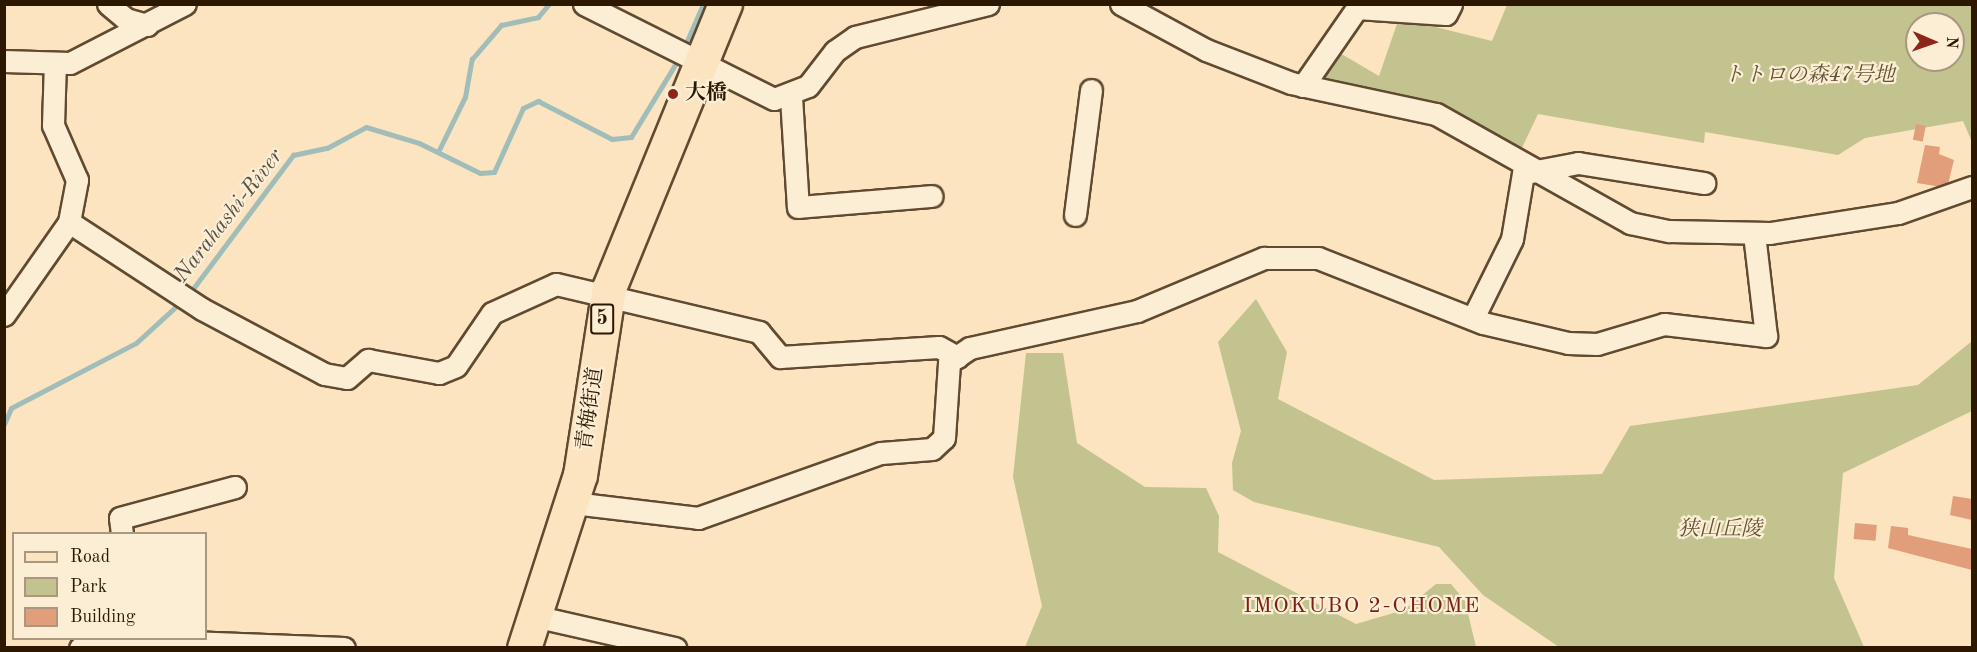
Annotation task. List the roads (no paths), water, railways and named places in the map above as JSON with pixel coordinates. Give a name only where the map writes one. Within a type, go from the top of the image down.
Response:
[{"type":"main road","name":"青梅街道","points":[[525,648],[573,503],[606,297],[686,57],[725,4]]},
{"type":"street","points":[[4,61],[70,63],[185,4]]},
{"type":"street","points":[[584,4],[765,97],[791,97],[808,86],[848,41],[988,4]]},
{"type":"street","points":[[1121,4],[1206,50],[1303,86],[1436,114],[1528,170],[1630,223],[1669,231],[1754,234],[1888,215],[1972,187]]},
{"type":"street","points":[[1303,86],[1357,8],[1446,14],[1451,4]]},
{"type":"street","points":[[109,5],[147,25]]},
{"type":"street","points":[[4,315],[69,222],[77,180],[53,124],[55,63]]},
{"type":"street","points":[[1075,215],[1091,90]]},
{"type":"street","points":[[791,97],[798,207],[932,196]]},
{"type":"street","points":[[1528,170],[1578,163],[1704,183]]},
{"type":"street","points":[[1473,318],[1512,239],[1528,170]]},
{"type":"street","points":[[69,222],[196,305],[324,374],[347,378],[368,360],[439,373],[456,366],[492,313],[556,284],[759,333],[780,357],[939,347],[957,357]]},
{"type":"street","points":[[573,503],[698,518],[873,456],[932,449],[944,438],[949,362],[970,348],[1137,311],[1264,258],[1292,255],[1373,275],[1473,318],[1568,343],[1597,344],[1664,324],[1766,336],[1754,234]]},
{"type":"street","points":[[122,532],[120,518],[236,487]]},
{"type":"street","points":[[534,616],[675,648]]},
{"type":"street","points":[[80,648],[132,640]]},
{"type":"street","points":[[161,640],[344,648]]},
{"type":"waterway","points":[[438,152],[465,97],[472,59],[501,25],[538,17],[549,4]]},
{"type":"waterway","name":"Narahashi-River","points":[[683,50],[703,4]]},
{"type":"waterway","name":"Narahashi-River","points":[[189,294],[293,155],[327,148],[366,127],[419,143],[480,173],[494,172],[523,108],[538,101],[612,139],[631,137],[679,58]]},
{"type":"waterway","name":"Narahashi-River","points":[[4,424],[11,408],[136,343],[182,301]]},
{"type":"place","name":"大橋","points":[[673,94]]},
{"type":"district","name":"IMOKUBO 2-CHOME","points":[[1362,607]]},
{"type":"park label","name":"トトロの森47号地","points":[[1809,76]]},
{"type":"park label","name":"狭山丘陵","points":[[1720,530]]}]
